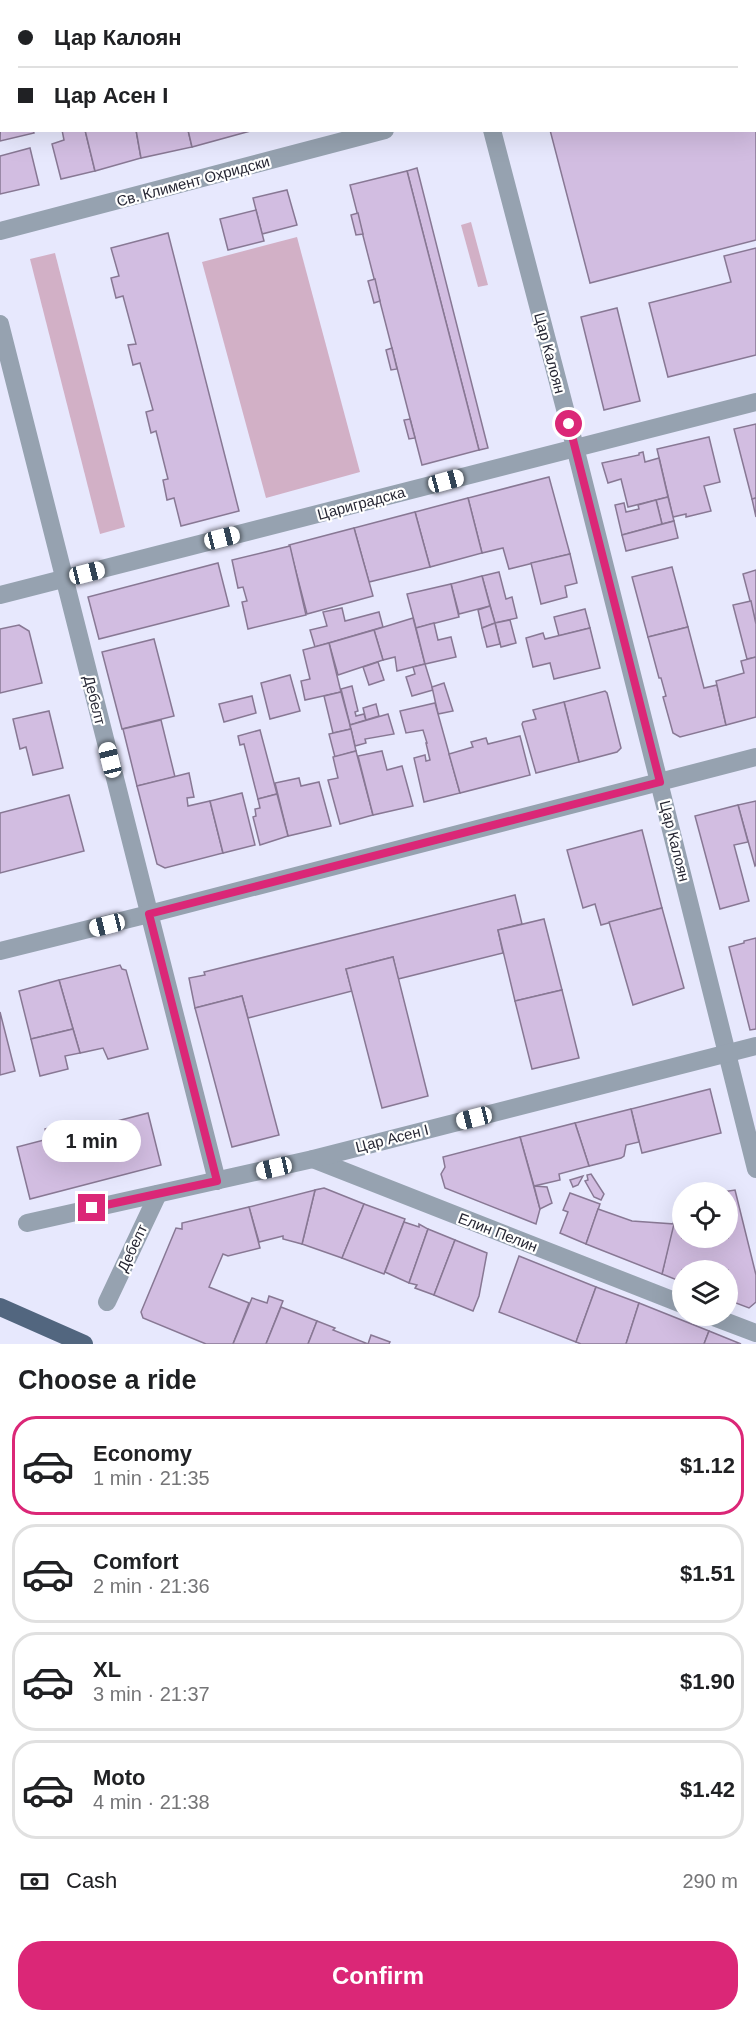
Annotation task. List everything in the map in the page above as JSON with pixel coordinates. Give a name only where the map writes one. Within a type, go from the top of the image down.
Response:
[{"type":"main road","points":[[0,1307],[84,1344]]},
{"type":"street","name":"Св. Климент Охридски","points":[[0,231],[377,132]]},
{"type":"street","name":"Цар Калоян","points":[[493,132],[575,447],[756,1169]]},
{"type":"street","name":"Дебелт","points":[[0,324],[217,1181]]},
{"type":"street","name":"Цариградска","points":[[0,595],[756,402]]},
{"type":"street","points":[[0,951],[756,757]]},
{"type":"street","name":"Цар Асен I","points":[[27,1223],[313,1159],[756,1046]]},
{"type":"street","name":"Елин Пелин","points":[[313,1159],[672,1300]]},
{"type":"street","name":"Дебелт","points":[[107,1302],[158,1194]]},
{"type":"street","points":[[737,1326],[756,1333]]},
{"type":"shaded area","points":[[471,222],[488,285],[478,287],[461,225]]},
{"type":"shaded area","points":[[297,237],[360,472],[266,498],[202,262]]},
{"type":"shaded area","points":[[55,253],[125,527],[100,534],[30,259]]},
{"type":"building","points":[[0,132],[34,133],[0,141]]},
{"type":"building","points":[[62,132],[85,132],[95,171],[61,179],[52,144],[64,140]]},
{"type":"building","points":[[85,132],[136,132],[141,158],[95,171]]},
{"type":"building","points":[[136,132],[188,132],[192,147],[141,158]]},
{"type":"building","points":[[188,132],[247,132],[192,147]]},
{"type":"building","points":[[551,132],[756,132],[756,240],[590,283]]},
{"type":"building","points":[[30,148],[39,185],[0,194],[0,156]]},
{"type":"building","points":[[417,168],[488,448],[479,450],[407,171]]},
{"type":"building","points":[[407,171],[479,450],[422,465],[350,185]]},
{"type":"building","points":[[287,190],[297,225],[262,234],[253,198]]},
{"type":"building","points":[[256,210],[264,241],[228,250],[220,219]]},
{"type":"building","points":[[358,213],[363,234],[356,235],[351,215]]},
{"type":"building","points":[[168,233],[239,511],[181,526],[174,498],[167,500],[163,480],[168,479],[156,431],[151,433],[146,412],[153,410],[140,363],[133,365],[128,345],[136,344],[123,296],[116,298],[111,278],[119,276],[111,248]]},
{"type":"building","points":[[756,248],[756,355],[668,377],[649,303],[731,282],[724,256]]},
{"type":"building","points":[[375,279],[380,301],[374,303],[368,281]]},
{"type":"building","points":[[617,308],[640,401],[604,410],[581,317]]},
{"type":"building","points":[[392,348],[397,369],[391,370],[386,350]]},
{"type":"building","points":[[410,419],[415,438],[409,439],[404,420]]},
{"type":"building","points":[[756,424],[756,498],[752,499],[734,429]]},
{"type":"building","points":[[709,437],[720,482],[704,486],[711,511],[686,517],[686,514],[673,517],[657,449]]},
{"type":"building","points":[[643,452],[645,462],[659,458],[668,497],[628,507],[621,479],[608,483],[602,463],[639,455]]},
{"type":"building","points":[[549,477],[570,554],[509,569],[503,548],[482,553],[468,498]]},
{"type":"building","points":[[668,497],[674,521],[662,524],[656,500]]},
{"type":"building","points":[[468,498],[482,553],[430,567],[415,512]]},
{"type":"building","points":[[756,498],[756,517],[752,499]]},
{"type":"building","points":[[656,500],[662,524],[622,535],[615,505],[624,503],[626,512],[639,509],[638,505]]},
{"type":"building","points":[[415,512],[430,567],[369,582],[354,528]]},
{"type":"building","points":[[674,521],[678,538],[626,551],[622,535]]},
{"type":"building","points":[[354,528],[373,596],[307,614],[289,545]]},
{"type":"building","points":[[290,546],[306,615],[248,629],[242,602],[247,601],[243,587],[238,588],[232,560]]},
{"type":"building","points":[[570,554],[577,583],[565,586],[567,597],[541,604],[531,563]]},
{"type":"building","points":[[218,563],[229,606],[99,639],[88,597]]},
{"type":"building","points":[[672,567],[688,627],[648,637],[632,577]]},
{"type":"building","points":[[756,570],[756,620],[755,620],[743,574]]},
{"type":"building","points":[[499,572],[506,599],[512,597],[517,618],[495,623],[482,576]]},
{"type":"building","points":[[482,576],[490,606],[459,614],[451,584]]},
{"type":"building","points":[[451,584],[459,617],[416,628],[407,594]]},
{"type":"building","points":[[751,601],[756,624],[756,657],[747,659],[733,605]]},
{"type":"building","points":[[490,606],[495,623],[482,628],[478,610]]},
{"type":"building","points":[[342,608],[345,621],[379,612],[383,627],[315,647],[310,630],[327,626],[323,612]]},
{"type":"building","points":[[585,609],[590,628],[559,636],[554,617]]},
{"type":"building","points":[[413,618],[425,664],[397,671],[395,657],[383,660],[374,630]]},
{"type":"building","points":[[510,620],[516,643],[501,647],[495,623]]},
{"type":"building","points":[[434,623],[438,640],[451,637],[456,657],[425,664],[416,628]]},
{"type":"building","points":[[495,623],[500,644],[487,647],[482,628]]},
{"type":"building","points":[[19,625],[29,631],[42,683],[0,693],[0,629]]},
{"type":"building","points":[[688,627],[704,688],[717,685],[726,725],[680,737],[673,733],[663,697],[666,696],[648,637]]},
{"type":"building","points":[[590,628],[600,668],[554,679],[550,663],[533,667],[526,638],[543,633],[545,639]]},
{"type":"building","points":[[374,630],[383,660],[338,675],[329,643]]},
{"type":"building","points":[[154,639],[174,716],[122,729],[102,652]]},
{"type":"building","points":[[329,643],[341,692],[305,700],[301,681],[310,679],[303,650]]},
{"type":"building","points":[[756,657],[756,717],[726,725],[716,681],[744,673],[741,661]]},
{"type":"building","points":[[378,662],[384,680],[369,685],[363,667]]},
{"type":"building","points":[[425,664],[433,690],[412,696],[406,677],[415,674],[413,667]]},
{"type":"building","points":[[290,675],[300,711],[270,719],[261,683]]},
{"type":"building","points":[[444,683],[453,711],[438,714],[432,687]]},
{"type":"building","points":[[352,686],[358,711],[355,712],[356,716],[364,714],[366,720],[350,725],[341,689]]},
{"type":"building","points":[[605,691],[621,748],[617,752],[579,762],[564,702]]},
{"type":"building","points":[[341,692],[351,729],[333,733],[324,696]]},
{"type":"building","points":[[252,696],[256,713],[224,722],[219,704]]},
{"type":"building","points":[[564,702],[579,762],[536,773],[522,724],[536,719],[533,710]]},
{"type":"building","points":[[435,703],[460,793],[424,802],[414,758],[425,755],[426,761],[430,760],[427,743],[423,730],[406,733],[400,711]]},
{"type":"building","points":[[376,704],[379,716],[366,720],[363,708]]},
{"type":"building","points":[[49,711],[63,768],[33,775],[26,747],[20,749],[13,719]]},
{"type":"building","points":[[388,714],[394,734],[365,739],[366,743],[355,746],[350,725]]},
{"type":"building","points":[[161,720],[175,777],[137,786],[123,729]]},
{"type":"building","points":[[351,729],[356,751],[335,757],[329,734]]},
{"type":"building","points":[[260,730],[277,794],[258,799],[244,744],[240,745],[238,736]]},
{"type":"building","points":[[520,736],[530,775],[460,793],[449,754],[473,747],[471,742],[486,738],[488,744]]},
{"type":"building","points":[[356,751],[373,815],[340,824],[328,780],[338,778],[333,757]]},
{"type":"building","points":[[382,751],[387,770],[402,766],[413,806],[373,815],[358,756]]},
{"type":"building","points":[[189,773],[194,797],[187,798],[188,806],[210,801],[223,853],[165,868],[157,864],[137,786]]},
{"type":"building","points":[[299,778],[301,786],[319,782],[331,826],[288,836],[275,783]]},
{"type":"building","points":[[242,793],[255,845],[223,853],[210,801]]},
{"type":"building","points":[[277,794],[288,836],[260,845],[253,817],[256,816],[255,809],[260,808],[258,799]]},
{"type":"building","points":[[69,795],[84,851],[0,873],[0,813]]},
{"type":"building","points":[[756,801],[756,865],[755,866],[738,805]]},
{"type":"building","points":[[738,805],[748,842],[734,845],[749,901],[720,909],[695,816]]},
{"type":"building","points":[[642,830],[662,908],[601,925],[595,904],[583,908],[567,850]]},
{"type":"building","points":[[515,895],[522,924],[498,930],[503,953],[398,979],[393,957],[346,969],[352,991],[248,1018],[242,996],[195,1008],[189,978],[205,975],[204,972]]},
{"type":"building","points":[[662,908],[684,988],[633,1005],[609,922]]},
{"type":"building","points":[[544,919],[562,990],[515,1001],[498,930]]},
{"type":"building","points":[[756,938],[756,1029],[750,1030],[729,947]]},
{"type":"building","points":[[393,957],[428,1096],[382,1108],[346,969]]},
{"type":"building","points":[[120,965],[126,970],[148,1049],[108,1059],[103,1048],[80,1053],[59,980]]},
{"type":"building","points":[[59,980],[73,1029],[31,1039],[19,991]]},
{"type":"building","points":[[562,990],[579,1058],[532,1069],[515,1001]]},
{"type":"building","points":[[242,996],[279,1135],[232,1147],[195,1008]]},
{"type":"building","points":[[0,1012],[15,1071],[0,1075]]},
{"type":"building","points":[[73,1029],[80,1053],[65,1056],[68,1069],[40,1076],[31,1039]]},
{"type":"building","points":[[710,1089],[721,1133],[642,1153],[631,1109]]},
{"type":"building","points":[[631,1109],[639,1142],[626,1145],[624,1156],[621,1158],[589,1166],[575,1123]]},
{"type":"building","points":[[148,1113],[161,1165],[30,1199],[17,1147]]},
{"type":"building","points":[[71,1122],[73,1133],[48,1139],[45,1129]]},
{"type":"building","points":[[575,1123],[589,1166],[559,1174],[560,1180],[534,1186],[520,1137]]},
{"type":"building","points":[[520,1137],[540,1209],[536,1224],[445,1188],[441,1174],[445,1167],[443,1157]]},
{"type":"building","points":[[591,1174],[604,1194],[601,1200],[594,1197],[585,1181],[588,1180],[587,1175]]},
{"type":"building","points":[[583,1176],[578,1185],[573,1187],[570,1180]]},
{"type":"building","points":[[534,1186],[547,1187],[552,1203],[540,1209]]},
{"type":"building","points":[[324,1188],[364,1204],[342,1258],[302,1244],[315,1190]]},
{"type":"building","points":[[315,1190],[302,1244],[283,1239],[283,1236],[259,1242],[249,1207]]},
{"type":"building","points":[[570,1193],[600,1204],[586,1244],[560,1233],[568,1212],[563,1210]]},
{"type":"building","points":[[738,1202],[756,1275],[756,1302],[749,1308],[738,1304],[738,1260],[672,1260],[672,1278],[662,1274],[672,1229],[672,1248],[738,1248]]},
{"type":"building","points":[[364,1204],[405,1219],[384,1274],[342,1258]]},
{"type":"building","points":[[249,1207],[260,1248],[228,1256],[223,1254],[209,1287],[249,1303],[233,1344],[206,1344],[143,1318],[141,1312],[176,1228],[182,1229],[182,1223]]},
{"type":"building","points":[[598,1209],[632,1221],[672,1224],[662,1274],[586,1244]]},
{"type":"building","points":[[404,1222],[419,1227],[419,1224],[428,1229],[409,1283],[385,1272]]},
{"type":"building","points":[[428,1229],[455,1240],[434,1295],[415,1288],[417,1285],[409,1283]]},
{"type":"building","points":[[455,1240],[487,1253],[479,1296],[473,1311],[434,1295]]},
{"type":"building","points":[[519,1256],[596,1287],[576,1342],[499,1312]]},
{"type":"building","points":[[596,1287],[639,1303],[626,1344],[576,1342]]},
{"type":"building","points":[[269,1296],[283,1301],[266,1344],[233,1344],[252,1298],[267,1303]]},
{"type":"building","points":[[639,1303],[672,1316],[672,1326],[696,1326],[709,1331],[704,1344],[626,1344]]},
{"type":"building","points":[[281,1307],[317,1321],[308,1344],[266,1344]]},
{"type":"building","points":[[317,1321],[335,1328],[333,1330],[368,1344],[308,1344]]},
{"type":"building","points":[[709,1331],[741,1344],[704,1344]]},
{"type":"building","points":[[371,1335],[390,1342],[389,1344],[368,1344]]},
{"type":"route","points":[[92,1208],[217,1181],[149,914],[660,782],[569,424]]}]
